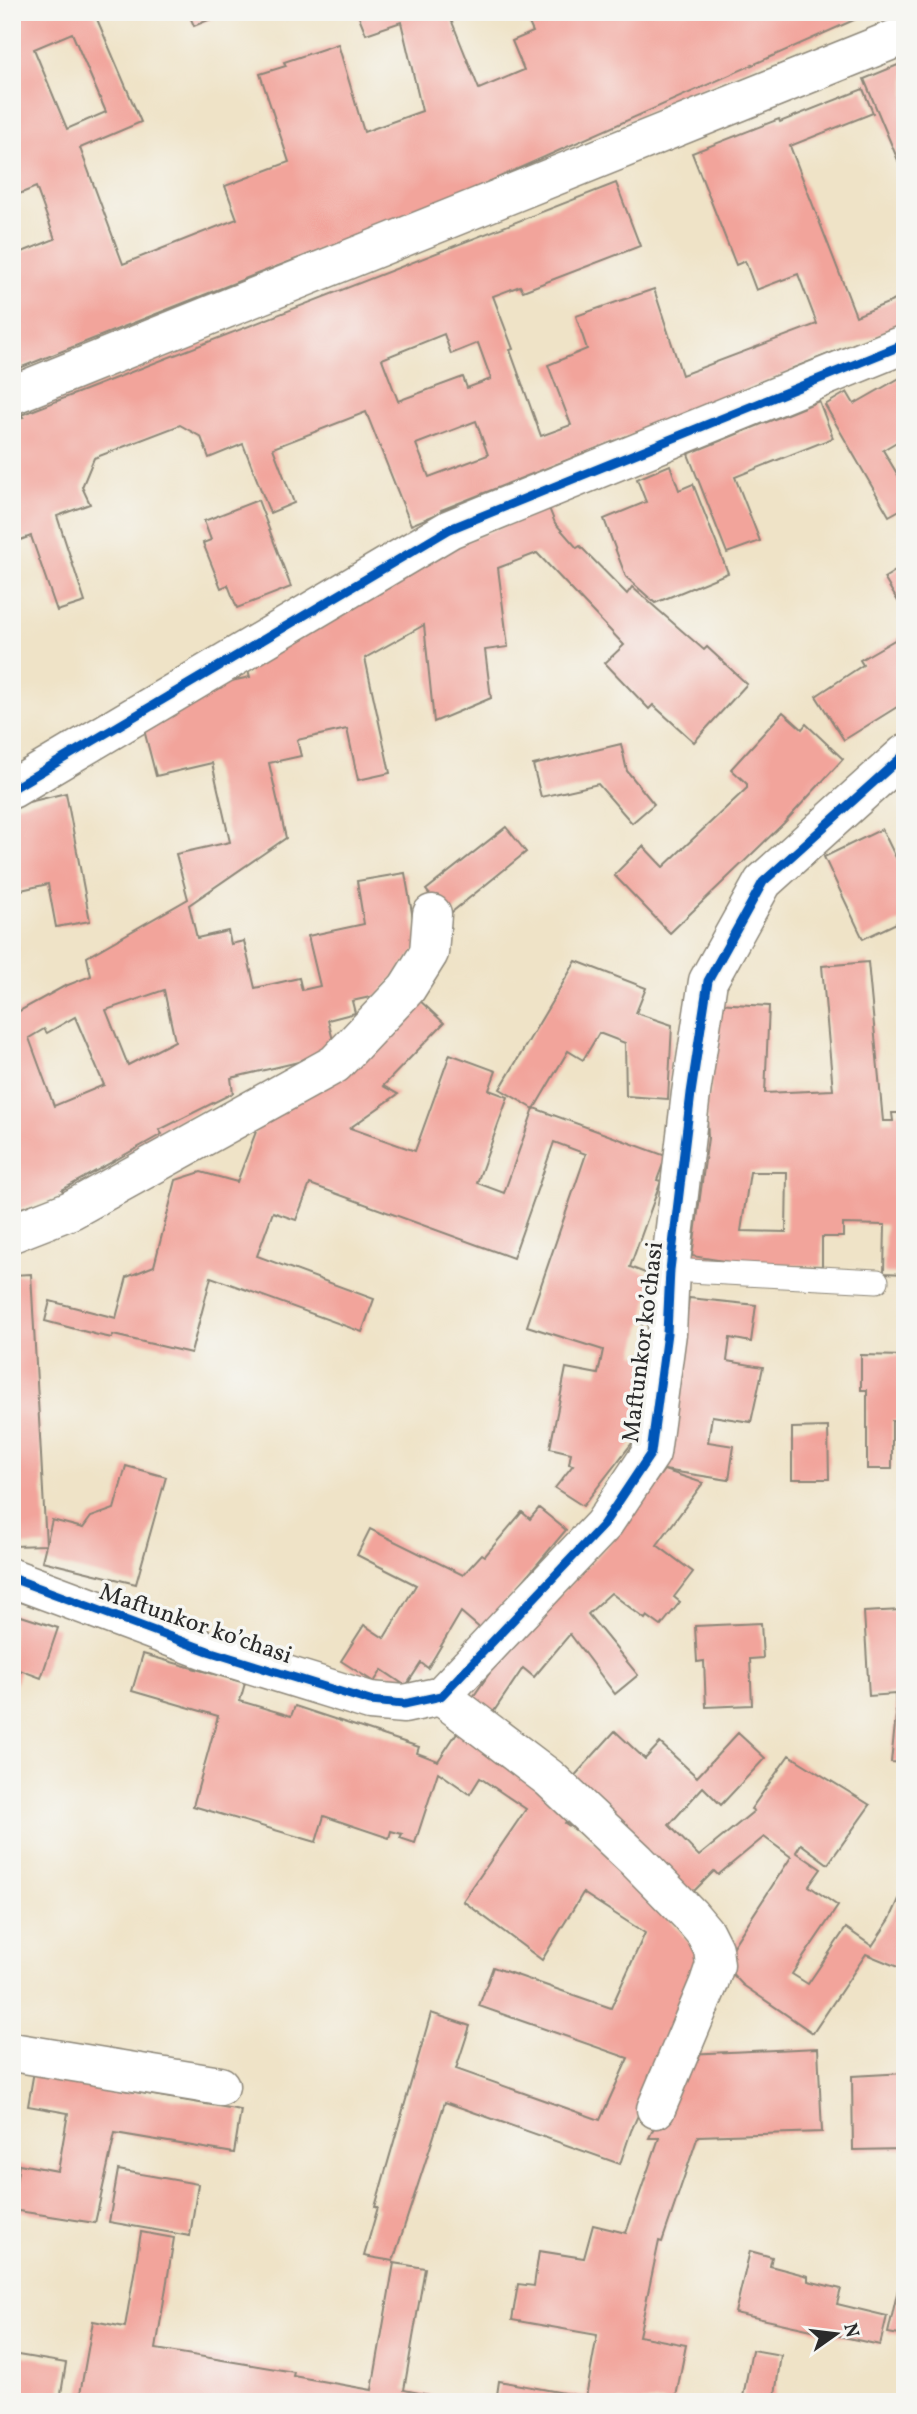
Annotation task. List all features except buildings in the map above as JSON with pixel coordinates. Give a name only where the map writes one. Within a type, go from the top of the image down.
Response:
[{"type":"street","points":[[12,395],[905,35]]},
{"type":"street","points":[[12,789],[450,529],[905,344]]},
{"type":"street","name":"Maftunkor ko’chasi","points":[[12,1578],[208,1651],[370,1700],[404,1704],[441,1696],[603,1525],[651,1452],[667,1333],[670,1270],[691,1093],[708,981],[763,882],[905,754]]},
{"type":"street","points":[[12,1233],[71,1210],[335,1064],[407,988],[429,953],[432,914]]},
{"type":"street","points":[[441,1696],[549,1778],[638,1861],[705,1933],[713,1950],[715,1965],[656,2109]]},
{"type":"street","points":[[12,2052],[220,2086]]},
{"type":"lane","points":[[670,1270],[877,1281]]},
{"type":"cycle path","points":[[12,789],[450,529],[905,344]]},
{"type":"cycle path","points":[[12,1578],[208,1651],[370,1701],[404,1704],[441,1696],[603,1525],[651,1453],[667,1333],[670,1270],[691,1093],[708,981],[763,882],[905,754]]}]
